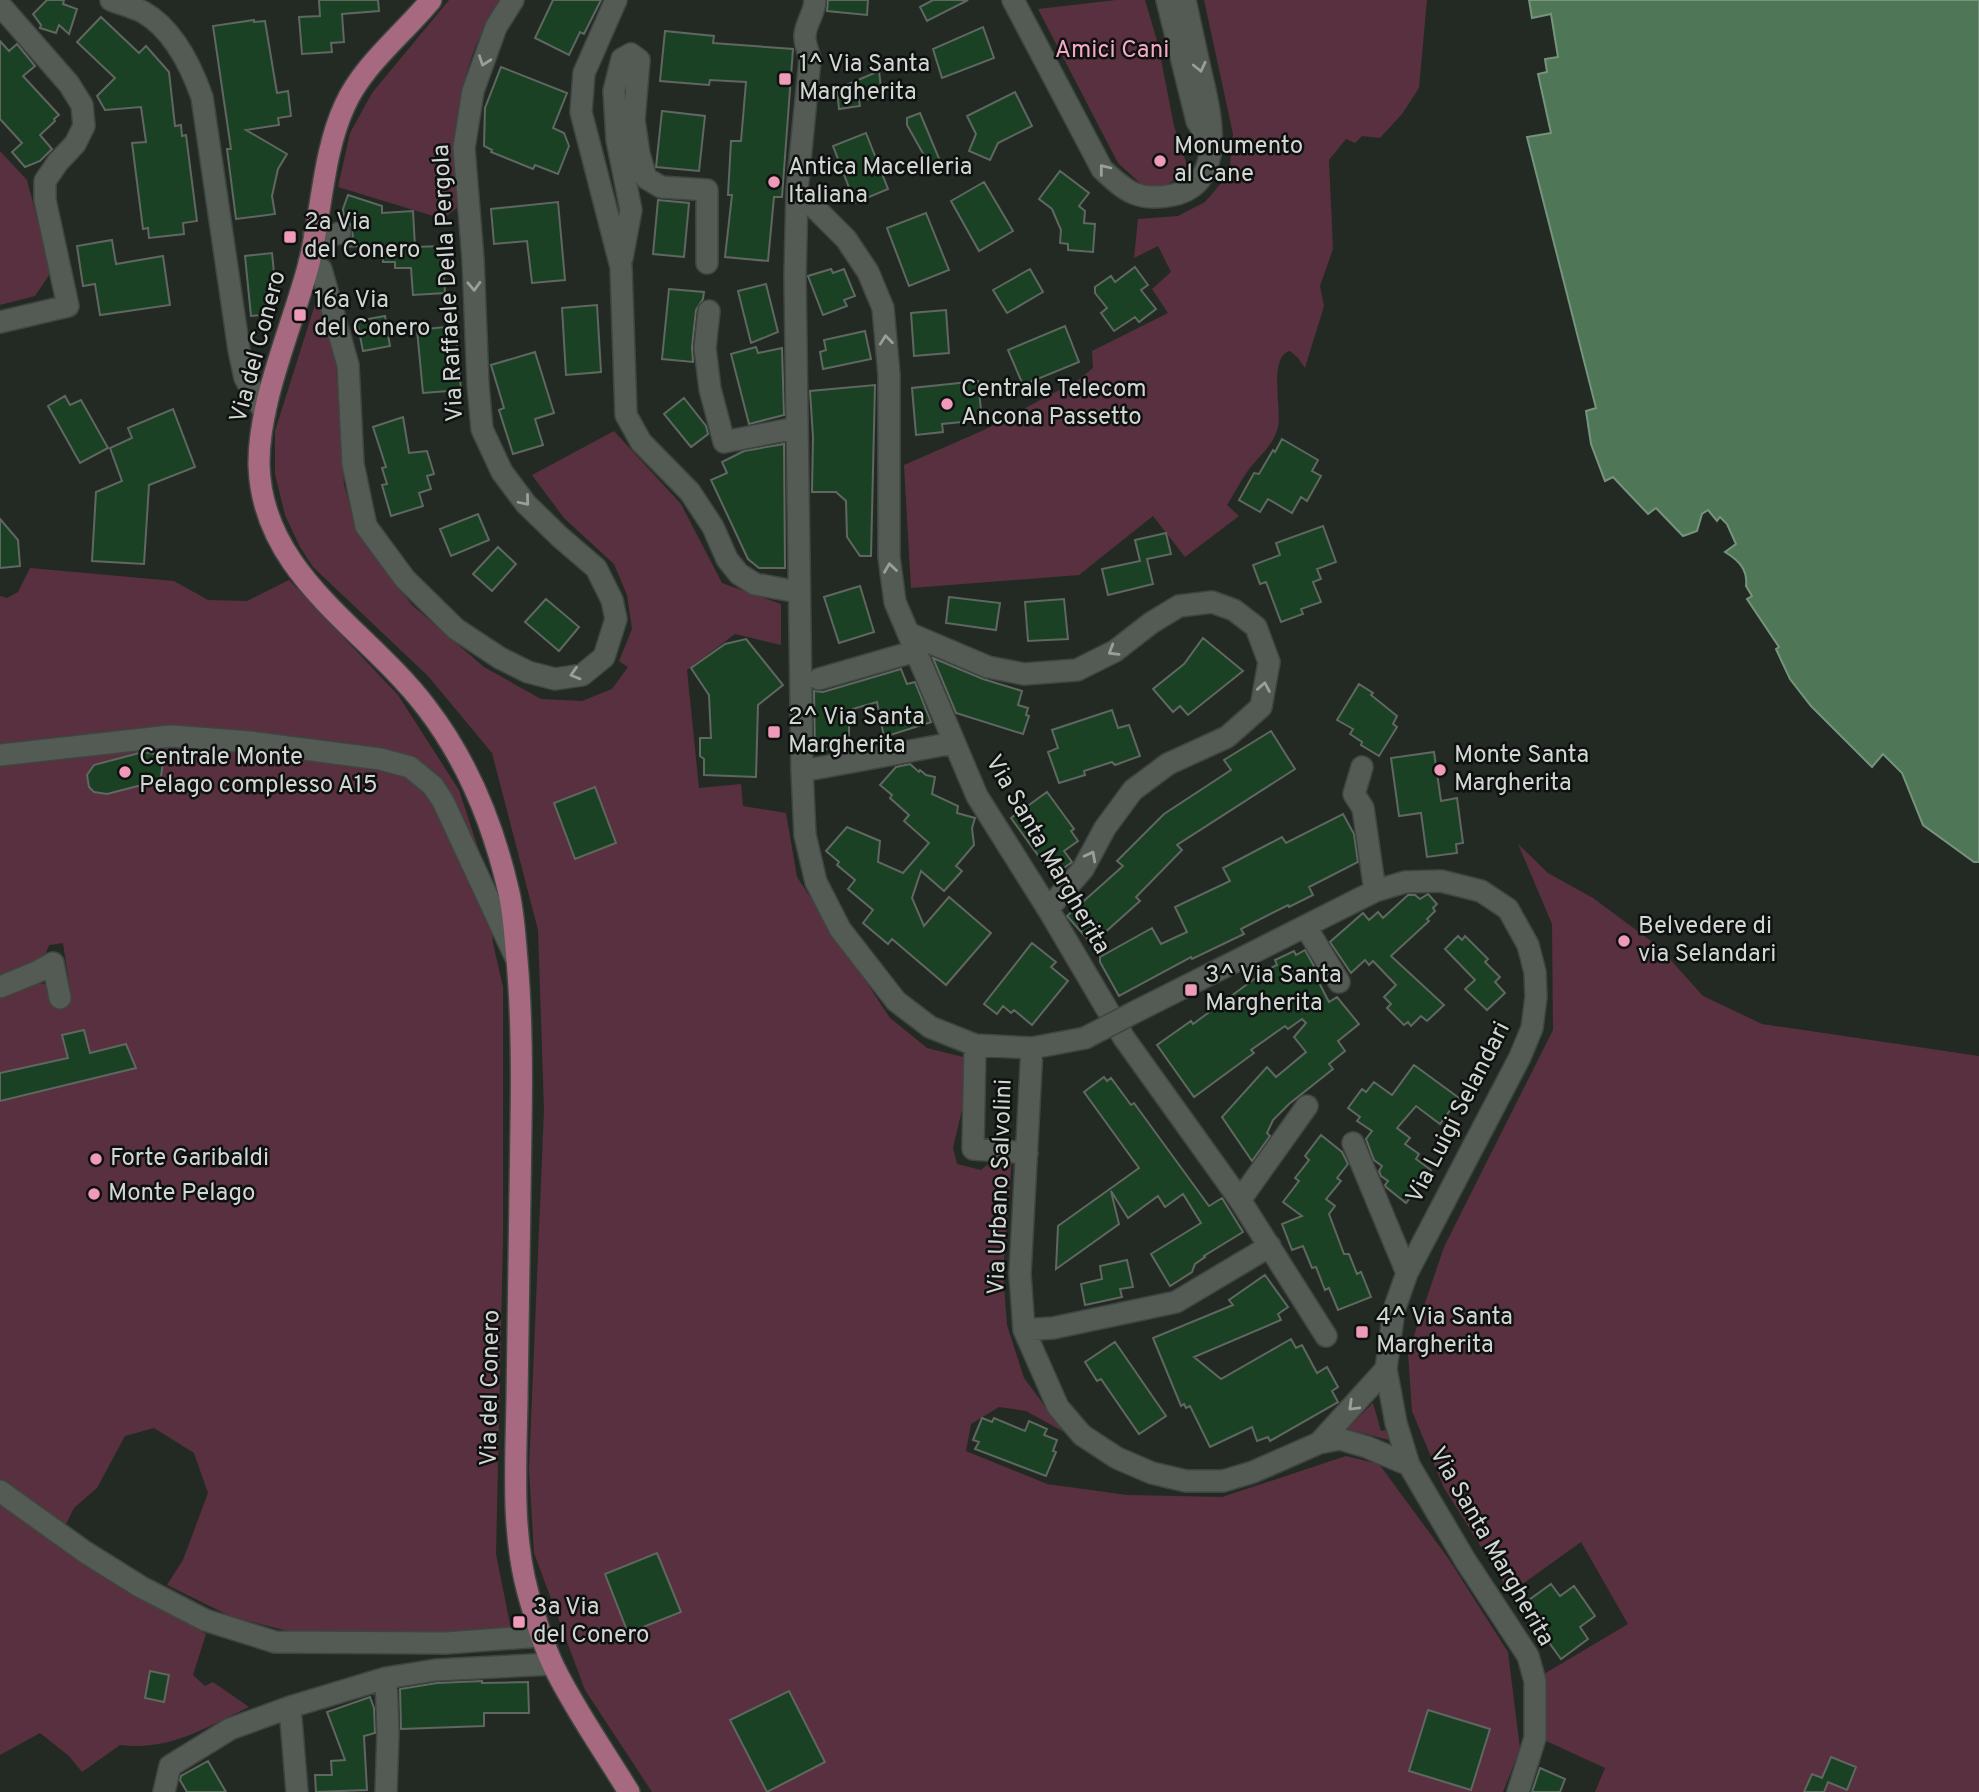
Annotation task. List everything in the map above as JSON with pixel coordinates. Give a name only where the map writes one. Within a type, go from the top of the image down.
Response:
[{"type":"main road","name":"Via del Conero","points":[[431,0],[355,88],[345,105],[333,137],[309,262],[265,414],[260,440],[261,485],[265,506],[278,542],[293,565],[312,588],[398,673],[428,709],[452,746],[469,778],[498,854],[510,897],[522,1029],[518,1543],[527,1589],[552,1664],[629,1792]]},
{"type":"street","points":[[111,0],[143,12],[163,29],[191,67],[202,97],[239,350],[245,378],[265,414]]},
{"type":"street","name":"Via Raffaele Della Pergola","points":[[309,262],[321,269],[348,365],[353,464],[366,526],[405,579],[456,629],[500,658],[528,672],[555,680],[582,675],[604,657],[616,620],[611,600],[596,568],[526,504],[502,472],[482,429],[464,148],[473,91],[496,27],[513,0]]},
{"type":"street","points":[[616,0],[584,73],[581,112],[621,267]]},
{"type":"street","points":[[1013,0],[1102,169],[1119,186],[1140,197],[1182,193],[1198,181],[1207,167],[1212,145],[1211,115],[1185,0]]},
{"type":"street","points":[[1167,0],[1197,121],[1212,145]]},
{"type":"street","points":[[0,322],[68,306],[45,200],[45,181],[75,144],[84,126],[82,105],[69,84],[2,5]]},
{"type":"street","points":[[707,262],[707,190],[661,187],[646,178],[634,120],[639,60],[631,54],[622,59],[614,91],[617,140],[631,209],[621,267],[626,415],[641,442],[690,492],[739,575],[755,584],[798,592],[794,278],[797,190],[810,59],[820,40],[815,5]]},
{"type":"street","name":"Via Santa Margherita","points":[[797,190],[846,239],[868,272],[883,308],[889,375],[889,557],[895,602],[977,796],[1124,1038],[1240,1200],[1326,1336]]},
{"type":"street","points":[[314,235],[340,233]]},
{"type":"street","points":[[709,311],[705,348],[710,389],[724,442],[796,428]]},
{"type":"street","name":"Via Luigi Selandari","points":[[798,592],[805,835],[816,882],[840,929],[897,1001],[930,1027],[975,1045],[1032,1048],[1085,1038],[1375,891],[1405,882],[1441,881],[1481,891],[1508,909],[1528,945],[1535,972],[1536,997],[1532,1028],[1520,1057],[1407,1273],[1394,1310],[1386,1370]]},
{"type":"street","points":[[819,680],[912,642],[989,667],[1024,674],[1077,670],[1115,651],[1151,623],[1179,606],[1212,602],[1234,610],[1256,628],[1269,662],[1261,707],[1227,737],[1168,764],[1133,790],[1105,828],[1083,869],[1048,909]]},
{"type":"street","name":"Via del Conero","points":[[0,755],[172,736],[250,742],[335,753],[380,759],[410,767],[433,786],[443,801],[516,958]]},
{"type":"street","points":[[802,771],[953,743]]},
{"type":"street","points":[[1362,767],[1354,794],[1363,808],[1375,891]]},
{"type":"street","points":[[1306,927],[1339,982]]},
{"type":"street","points":[[0,987],[52,963],[60,998]]},
{"type":"street","points":[[975,1045],[973,1149],[1027,1153]]},
{"type":"street","name":"Via Urbano Salvolini","points":[[1032,1048],[1020,1274],[1024,1330],[1058,1407],[1082,1435],[1117,1458],[1152,1474],[1186,1481],[1223,1481],[1253,1472],[1319,1443],[1340,1439],[1409,1465]]},
{"type":"street","points":[[1240,1200],[1307,1106]]},
{"type":"street","name":"Via Luigi Selandari","points":[[1353,1143],[1407,1273]]},
{"type":"street","points":[[1024,1330],[1079,1324],[1176,1302],[1270,1246]]},
{"type":"street","name":"Via Santa Margherita","points":[[1386,1370],[1396,1423],[1409,1465],[1465,1560],[1528,1656],[1535,1681],[1535,1738],[1518,1792]]},
{"type":"street","name":"Via Urbano Salvolini","points":[[1319,1443],[1386,1370]]},
{"type":"street","points":[[0,1491],[85,1552],[141,1587],[205,1620],[275,1642],[446,1643],[542,1636]]},
{"type":"street","points":[[164,1792],[170,1766],[230,1729],[290,1707],[386,1678],[436,1670],[552,1664]]},
{"type":"street","points":[[386,1678],[386,1792]]},
{"type":"street","points":[[290,1707],[298,1792]]},
{"type":"green space","points":[[449,0],[502,0],[478,42],[468,68],[457,127],[457,208],[443,219],[338,187],[350,133],[372,93]]},
{"type":"green space","name":"Amici Cani","points":[[1116,0],[1145,0],[1158,44],[1174,126],[1188,168],[1165,186],[1141,184],[1118,163],[1038,9]]},
{"type":"green space","points":[[1204,0],[1427,0],[1419,88],[1402,114],[1380,138],[1362,136],[1355,143],[1346,139],[1329,160],[1333,249],[1320,286],[1324,306],[1305,368],[1290,351],[1283,355],[1279,363],[1278,427],[1273,440],[1247,472],[1227,505],[1239,516],[1185,557],[1153,516],[1079,575],[911,588],[904,465],[984,430],[1078,380],[1093,368],[1092,351],[1168,313],[1152,289],[1171,272],[1158,246],[1134,258],[1138,219],[1178,216],[1205,202],[1229,174],[1233,134]]},
{"type":"green space","points":[[0,151],[27,180],[51,272],[35,296],[0,305]]},
{"type":"green space","points":[[318,295],[336,365],[344,485],[358,532],[412,605],[484,667],[541,699],[582,701],[612,689],[628,667],[619,661],[632,629],[627,595],[614,564],[564,518],[532,475],[614,431],[681,504],[722,583],[781,604],[781,645],[735,634],[687,670],[699,788],[741,784],[743,806],[786,813],[797,877],[890,1018],[927,1048],[967,1058],[969,1080],[953,1148],[957,1164],[981,1170],[994,1159],[1012,1157],[1003,1272],[1007,1325],[1024,1378],[1064,1432],[1026,1411],[999,1407],[971,1424],[966,1451],[1047,1484],[1127,1495],[1222,1497],[1346,1456],[1379,1464],[1448,1558],[1508,1652],[1520,1749],[1503,1792],[652,1792],[585,1690],[534,1553],[529,1469],[544,1110],[538,930],[492,753],[428,676],[313,567],[285,515],[275,474],[275,431]]},
{"type":"green space","points":[[30,568],[174,581],[208,600],[247,601],[289,580],[398,695],[459,790],[487,875],[493,943],[503,987],[503,1237],[496,1554],[511,1629],[308,1636],[232,1617],[167,1585],[183,1560],[208,1493],[194,1453],[154,1428],[125,1436],[97,1488],[74,1508],[58,1540],[206,1634],[193,1675],[205,1686],[213,1682],[249,1707],[202,1730],[171,1741],[155,1745],[120,1745],[82,1772],[69,1756],[40,1733],[0,1755],[0,994],[35,983],[52,984],[55,1000],[71,996],[63,943],[49,945],[43,960],[0,981],[0,596],[7,598],[18,592]]},
{"type":"green space","points":[[1518,844],[1548,873],[1593,898],[1659,947],[1703,996],[1762,1024],[1979,1056],[1979,1792],[1595,1792],[1605,1768],[1544,1740],[1544,1674],[1628,1624],[1581,1542],[1510,1593],[1444,1488],[1412,1411],[1408,1353],[1444,1247],[1553,1030],[1552,924]]},
{"type":"green space","points":[[1373,1403],[1381,1431],[1386,1430],[1389,1440],[1347,1429]]},
{"type":"shaded area","points":[[1529,0],[1979,0],[1979,862],[1974,862],[1923,825],[1902,773],[1883,754],[1872,767],[1811,706],[1790,679],[1776,649],[1779,647],[1747,599],[1752,596],[1746,586],[1744,570],[1725,552],[1736,544],[1727,524],[1720,517],[1717,521],[1708,510],[1702,514],[1697,531],[1683,536],[1656,508],[1648,514],[1613,477],[1605,481],[1591,444],[1586,411],[1596,408],[1527,137],[1551,133],[1538,74],[1547,72],[1545,59],[1558,57],[1551,14],[1532,18]]},
{"type":"building","points":[[47,0],[64,0],[63,4],[77,9],[69,34],[59,25],[56,33],[40,28],[41,25],[33,14]]},
{"type":"building","points":[[319,0],[378,0],[379,11],[342,14],[344,42],[331,43],[332,52],[302,54],[299,17],[320,16]]},
{"type":"building","points":[[553,0],[601,0],[584,34],[580,32],[569,55],[535,38]]},
{"type":"building","points":[[828,0],[868,0],[867,15],[827,11]]},
{"type":"building","points":[[933,0],[968,0],[927,21],[920,7]]},
{"type":"building","points":[[101,17],[139,53],[146,46],[169,72],[175,126],[181,125],[182,136],[186,135],[197,221],[183,223],[184,234],[149,238],[148,228],[143,229],[132,143],[146,142],[141,107],[105,110],[97,96],[115,78],[77,42]]},
{"type":"building","points":[[265,21],[277,93],[288,91],[291,116],[278,118],[279,125],[246,130],[287,154],[278,169],[272,196],[275,214],[236,219],[227,149],[231,149],[213,26]]},
{"type":"building","points":[[983,27],[994,58],[942,78],[933,49]]},
{"type":"building","points":[[665,31],[714,36],[713,43],[793,49],[782,197],[774,197],[768,261],[725,257],[732,195],[728,195],[731,141],[741,141],[746,82],[710,80],[709,85],[660,81]]},
{"type":"building","points":[[0,41],[9,51],[17,44],[35,66],[23,76],[59,115],[40,135],[52,149],[40,161],[25,167],[12,152],[22,143],[0,119]]},
{"type":"building","points":[[501,67],[567,93],[553,128],[564,133],[569,146],[558,174],[535,165],[533,169],[491,152],[492,150],[484,146],[485,108]]},
{"type":"building","points":[[879,71],[882,98],[859,100],[860,106],[839,109],[837,89]]},
{"type":"building","points":[[1015,92],[1032,126],[998,143],[990,160],[969,151],[976,134],[967,116]]},
{"type":"building","points":[[662,111],[705,116],[699,171],[656,167]]},
{"type":"building","points":[[920,113],[943,168],[934,173],[907,125],[907,118]]},
{"type":"building","points":[[866,133],[888,189],[855,203],[833,146]]},
{"type":"building","points":[[1060,171],[1089,193],[1079,206],[1085,211],[1084,223],[1095,224],[1093,252],[1068,250],[1068,244],[1060,243],[1061,230],[1052,209],[1039,199]]},
{"type":"building","points":[[984,182],[1013,231],[979,251],[951,201]]},
{"type":"building","points":[[348,195],[382,206],[382,213],[413,211],[415,247],[442,246],[445,293],[413,295],[411,268],[395,268],[395,262],[383,262],[382,245],[345,247],[353,236],[350,224],[344,220],[343,209]]},
{"type":"building","points":[[658,200],[689,203],[684,257],[653,254]]},
{"type":"building","points":[[558,202],[565,280],[532,283],[527,241],[494,244],[491,209]]},
{"type":"building","points":[[926,213],[949,270],[909,286],[887,228]]},
{"type":"building","points":[[112,240],[116,264],[163,256],[170,305],[100,315],[95,284],[83,286],[77,246]]},
{"type":"building","points":[[272,253],[275,283],[262,315],[251,316],[245,256]]},
{"type":"building","points":[[1135,267],[1148,285],[1141,290],[1156,309],[1139,322],[1135,317],[1114,331],[1101,313],[1107,308],[1095,293],[1095,287],[1111,276],[1115,282]]},
{"type":"building","points":[[831,269],[833,273],[844,269],[855,296],[844,300],[847,306],[823,315],[808,276]]},
{"type":"building","points":[[1030,269],[1043,292],[1007,313],[993,290]]},
{"type":"building","points":[[766,284],[778,332],[751,343],[738,291]]},
{"type":"building","points":[[669,289],[704,292],[696,310],[693,362],[662,359]]},
{"type":"building","points":[[597,305],[601,372],[566,375],[562,308]]},
{"type":"building","points":[[946,310],[949,353],[914,356],[911,313]]},
{"type":"building","points":[[385,316],[390,346],[363,351],[357,321]]},
{"type":"building","points":[[455,326],[461,390],[423,393],[417,330]]},
{"type":"building","points":[[1065,326],[1079,362],[1023,385],[1008,350]]},
{"type":"building","points":[[865,331],[871,359],[823,369],[820,352],[826,350],[824,340]]},
{"type":"building","points":[[756,347],[758,353],[782,348],[784,415],[749,424],[731,354]]},
{"type":"building","points":[[535,352],[554,413],[535,419],[543,445],[513,454],[499,410],[504,408],[491,365]]},
{"type":"building","name":"Centrale Telecom Ancona Passetto","points":[[978,381],[982,420],[942,424],[943,432],[916,435],[912,388]]},
{"type":"building","points":[[875,385],[871,556],[860,556],[847,537],[846,501],[836,492],[812,492],[810,391]]},
{"type":"building","points":[[65,396],[70,405],[81,400],[108,448],[80,463],[48,406]]},
{"type":"building","points":[[684,398],[706,426],[708,434],[691,447],[664,414]]},
{"type":"building","points":[[173,409],[195,467],[149,485],[144,564],[92,561],[96,492],[122,481],[110,448],[132,438],[128,428]]},
{"type":"building","points":[[403,417],[409,453],[427,451],[434,474],[427,476],[431,489],[419,493],[423,506],[391,516],[382,485],[387,484],[382,468],[386,467],[373,427]]},
{"type":"building","points":[[1282,439],[1318,460],[1312,471],[1321,476],[1307,501],[1301,497],[1292,513],[1268,499],[1260,512],[1239,500],[1254,473],[1259,474]]},
{"type":"building","points":[[784,444],[785,568],[759,568],[748,559],[711,480],[727,473],[722,462],[744,451]]},
{"type":"building","points":[[478,514],[489,540],[451,556],[440,529]]},
{"type":"building","points":[[0,519],[18,540],[20,566],[0,568]]},
{"type":"building","points":[[1323,526],[1336,562],[1317,569],[1321,579],[1313,582],[1321,602],[1301,609],[1303,614],[1281,622],[1266,582],[1260,584],[1253,565],[1280,555],[1276,543]]},
{"type":"building","points":[[1166,533],[1171,554],[1147,559],[1153,584],[1108,595],[1102,569],[1140,561],[1135,540]]},
{"type":"building","points":[[498,547],[516,564],[492,591],[473,574]]},
{"type":"building","points":[[860,586],[874,632],[839,643],[824,597]]},
{"type":"building","points":[[949,597],[1000,603],[996,630],[946,623]]},
{"type":"building","points":[[546,599],[579,627],[559,651],[525,622]]},
{"type":"building","points":[[1064,599],[1068,639],[1028,641],[1025,602]]},
{"type":"building","points":[[1203,638],[1243,671],[1188,715],[1180,706],[1173,712],[1153,689],[1184,664]]},
{"type":"building","points":[[746,639],[783,685],[758,705],[756,777],[704,775],[700,738],[711,738],[709,695],[691,668],[725,644]]},
{"type":"building","points":[[933,658],[983,679],[1022,691],[1018,705],[1028,708],[1026,715],[1029,716],[1023,734],[956,713]]},
{"type":"building","points":[[901,669],[907,684],[915,682],[931,722],[884,737],[877,702],[849,710],[849,746],[815,751],[814,691],[823,692]]},
{"type":"building","points":[[1359,684],[1373,693],[1371,695],[1397,716],[1393,724],[1397,727],[1379,756],[1361,745],[1362,742],[1350,734],[1353,729],[1337,720]]},
{"type":"building","points":[[1112,710],[1118,728],[1129,725],[1140,756],[1115,765],[1112,762],[1084,771],[1085,775],[1059,783],[1048,752],[1058,748],[1052,730]]},
{"type":"building","points":[[1271,731],[1295,769],[1177,845],[1182,850],[1136,897],[1140,901],[1092,944],[1067,916],[1123,866],[1117,861],[1164,814],[1231,770],[1224,760]]},
{"type":"building","name":"Centrale Monte Pelago complesso A15","points":[[143,752],[155,754],[163,763],[161,776],[157,781],[107,794],[94,792],[89,787],[87,775],[94,765]]},
{"type":"building","points":[[1434,752],[1441,801],[1457,798],[1463,843],[1456,844],[1457,853],[1427,857],[1421,813],[1399,816],[1391,758]]},
{"type":"building","points":[[910,764],[919,772],[920,770],[935,777],[932,794],[958,806],[957,813],[975,818],[972,828],[974,845],[956,866],[962,871],[944,891],[921,871],[912,898],[924,926],[949,897],[991,933],[946,985],[892,939],[888,944],[863,923],[873,910],[848,889],[855,880],[837,865],[839,862],[826,851],[847,827],[880,841],[878,862],[903,873],[929,843],[904,821],[909,815],[880,785],[896,767]]},
{"type":"building","points":[[595,787],[616,843],[575,859],[554,803]]},
{"type":"building","points":[[1047,792],[1074,829],[1071,831],[1078,841],[1064,851],[1072,862],[1053,876],[1011,818]]},
{"type":"building","points":[[1343,814],[1354,834],[1358,862],[1309,887],[1313,895],[1241,929],[1244,934],[1192,959],[1191,957],[1119,996],[1100,962],[1100,957],[1152,928],[1161,944],[1187,932],[1175,907],[1230,881],[1223,868],[1282,837],[1286,843]]},
{"type":"building","points":[[1428,894],[1437,904],[1433,908],[1435,911],[1427,919],[1429,921],[1391,956],[1444,1005],[1427,1021],[1421,1016],[1411,1026],[1408,1022],[1404,1025],[1387,1008],[1391,1004],[1384,997],[1396,985],[1373,961],[1369,965],[1365,960],[1351,973],[1330,942],[1363,913],[1369,920],[1378,912],[1383,918],[1408,895],[1415,895],[1420,899]]},
{"type":"building","points":[[1458,936],[1462,940],[1465,936],[1488,959],[1485,962],[1500,977],[1495,982],[1505,993],[1487,1010],[1465,989],[1475,980],[1445,949]]},
{"type":"building","points":[[1032,943],[1056,962],[1051,967],[1068,981],[1032,1025],[1014,1010],[1011,1013],[1003,1006],[997,1014],[984,1004]]},
{"type":"building","points":[[1305,950],[1329,1002],[1337,997],[1359,1024],[1338,1041],[1345,1051],[1329,1064],[1333,1069],[1273,1120],[1267,1133],[1270,1136],[1252,1161],[1222,1117],[1267,1067],[1276,1077],[1306,1052],[1294,1037],[1306,1023],[1302,1019],[1288,1029],[1285,1026],[1251,1050],[1254,1053],[1194,1097],[1157,1045],[1191,1021],[1193,1024],[1257,977],[1256,975],[1277,965],[1275,960],[1294,951],[1296,955]]},
{"type":"building","points":[[84,1030],[90,1053],[126,1044],[136,1068],[0,1101],[0,1073],[68,1058],[62,1035]]},
{"type":"building","points":[[1414,1065],[1459,1098],[1440,1124],[1416,1106],[1397,1128],[1410,1138],[1405,1144],[1419,1154],[1416,1159],[1431,1170],[1406,1203],[1386,1187],[1388,1181],[1379,1171],[1382,1166],[1374,1160],[1366,1139],[1372,1131],[1357,1121],[1360,1117],[1348,1108],[1362,1089],[1366,1092],[1374,1082],[1392,1095]]},
{"type":"building","points":[[1104,1077],[1107,1081],[1111,1078],[1131,1105],[1134,1103],[1209,1206],[1222,1198],[1243,1232],[1204,1256],[1195,1264],[1192,1272],[1170,1286],[1151,1254],[1201,1223],[1183,1194],[1165,1207],[1158,1196],[1128,1218],[1111,1191],[1119,1224],[1056,1269],[1058,1226],[1139,1168],[1084,1092]]},
{"type":"building","points":[[1321,1135],[1342,1152],[1348,1164],[1337,1178],[1341,1181],[1326,1199],[1335,1206],[1329,1214],[1344,1254],[1349,1254],[1357,1274],[1361,1272],[1371,1297],[1338,1310],[1329,1288],[1325,1290],[1316,1267],[1312,1268],[1303,1246],[1292,1250],[1282,1224],[1302,1216],[1283,1202],[1299,1181],[1295,1178],[1309,1160],[1305,1156]]},
{"type":"building","points":[[1127,1260],[1133,1287],[1120,1289],[1122,1297],[1085,1305],[1081,1284],[1102,1279],[1100,1266]]},
{"type":"building","points":[[1265,1275],[1288,1307],[1278,1314],[1281,1320],[1194,1357],[1221,1379],[1291,1339],[1296,1348],[1302,1345],[1317,1373],[1327,1367],[1338,1387],[1332,1391],[1338,1402],[1270,1441],[1268,1437],[1257,1441],[1252,1427],[1210,1447],[1190,1406],[1181,1406],[1153,1338],[1233,1305],[1229,1300]]},
{"type":"building","points":[[1115,1342],[1166,1416],[1139,1434],[1101,1379],[1097,1381],[1085,1362]]},
{"type":"building","points":[[982,1418],[992,1422],[994,1418],[1025,1431],[1029,1421],[1047,1429],[1044,1435],[1057,1440],[1053,1451],[1056,1452],[1046,1476],[975,1449],[979,1442],[973,1440]]},
{"type":"building","points":[[657,1553],[681,1612],[628,1633],[605,1574]]},
{"type":"building","points":[[1551,1584],[1560,1596],[1574,1586],[1595,1616],[1580,1627],[1588,1639],[1561,1659],[1522,1605]]},
{"type":"building","points":[[150,1671],[169,1675],[164,1702],[145,1698]]},
{"type":"building","points":[[528,1682],[529,1713],[484,1713],[484,1726],[401,1729],[400,1689],[437,1683]]},
{"type":"building","points":[[789,1691],[825,1762],[767,1792],[730,1720]]},
{"type":"building","points":[[370,1697],[374,1708],[375,1733],[364,1736],[367,1790],[316,1792],[315,1775],[332,1775],[331,1761],[345,1760],[327,1712]]},
{"type":"building","points":[[1428,1710],[1490,1729],[1471,1790],[1409,1771]]},
{"type":"building","points":[[1831,1757],[1856,1767],[1847,1790],[1828,1782],[1824,1792],[1804,1792],[1812,1774],[1822,1778]]},
{"type":"building","points":[[208,1761],[226,1792],[187,1792],[180,1780],[181,1776]]},
{"type":"building","points":[[1540,1768],[1565,1779],[1560,1792],[1532,1792]]},
{"type":"place","name":"1^ Via Santa Margherita","points":[[785,79]]},
{"type":"place","name":"Monumento al Cane","points":[[1160,161]]},
{"type":"place","name":"Antica Macelleria Italiana","points":[[774,182]]},
{"type":"place","name":"2a Via del Conero","points":[[290,237]]},
{"type":"place","name":"16a Via del Conero","points":[[300,315]]},
{"type":"place","name":"Centrale Telecom Ancona Passetto","points":[[947,404]]},
{"type":"place","name":"2^ Via Santa Margherita","points":[[774,732]]},
{"type":"place","name":"Monte Santa Margherita","points":[[1440,770]]},
{"type":"place","name":"Centrale Monte Pelago complesso A15","points":[[125,772]]},
{"type":"place","name":"Belvedere di via Selandari","points":[[1624,941]]},
{"type":"place","name":"3^ Via Santa Margherita","points":[[1191,990]]},
{"type":"place","name":"Forte Garibaldi","points":[[96,1159]]},
{"type":"place","name":"Monte Pelago","points":[[94,1194]]},
{"type":"place","name":"4^ Via Santa Margherita","points":[[1362,1332]]},
{"type":"place","name":"3a Via del Conero","points":[[519,1622]]}]
